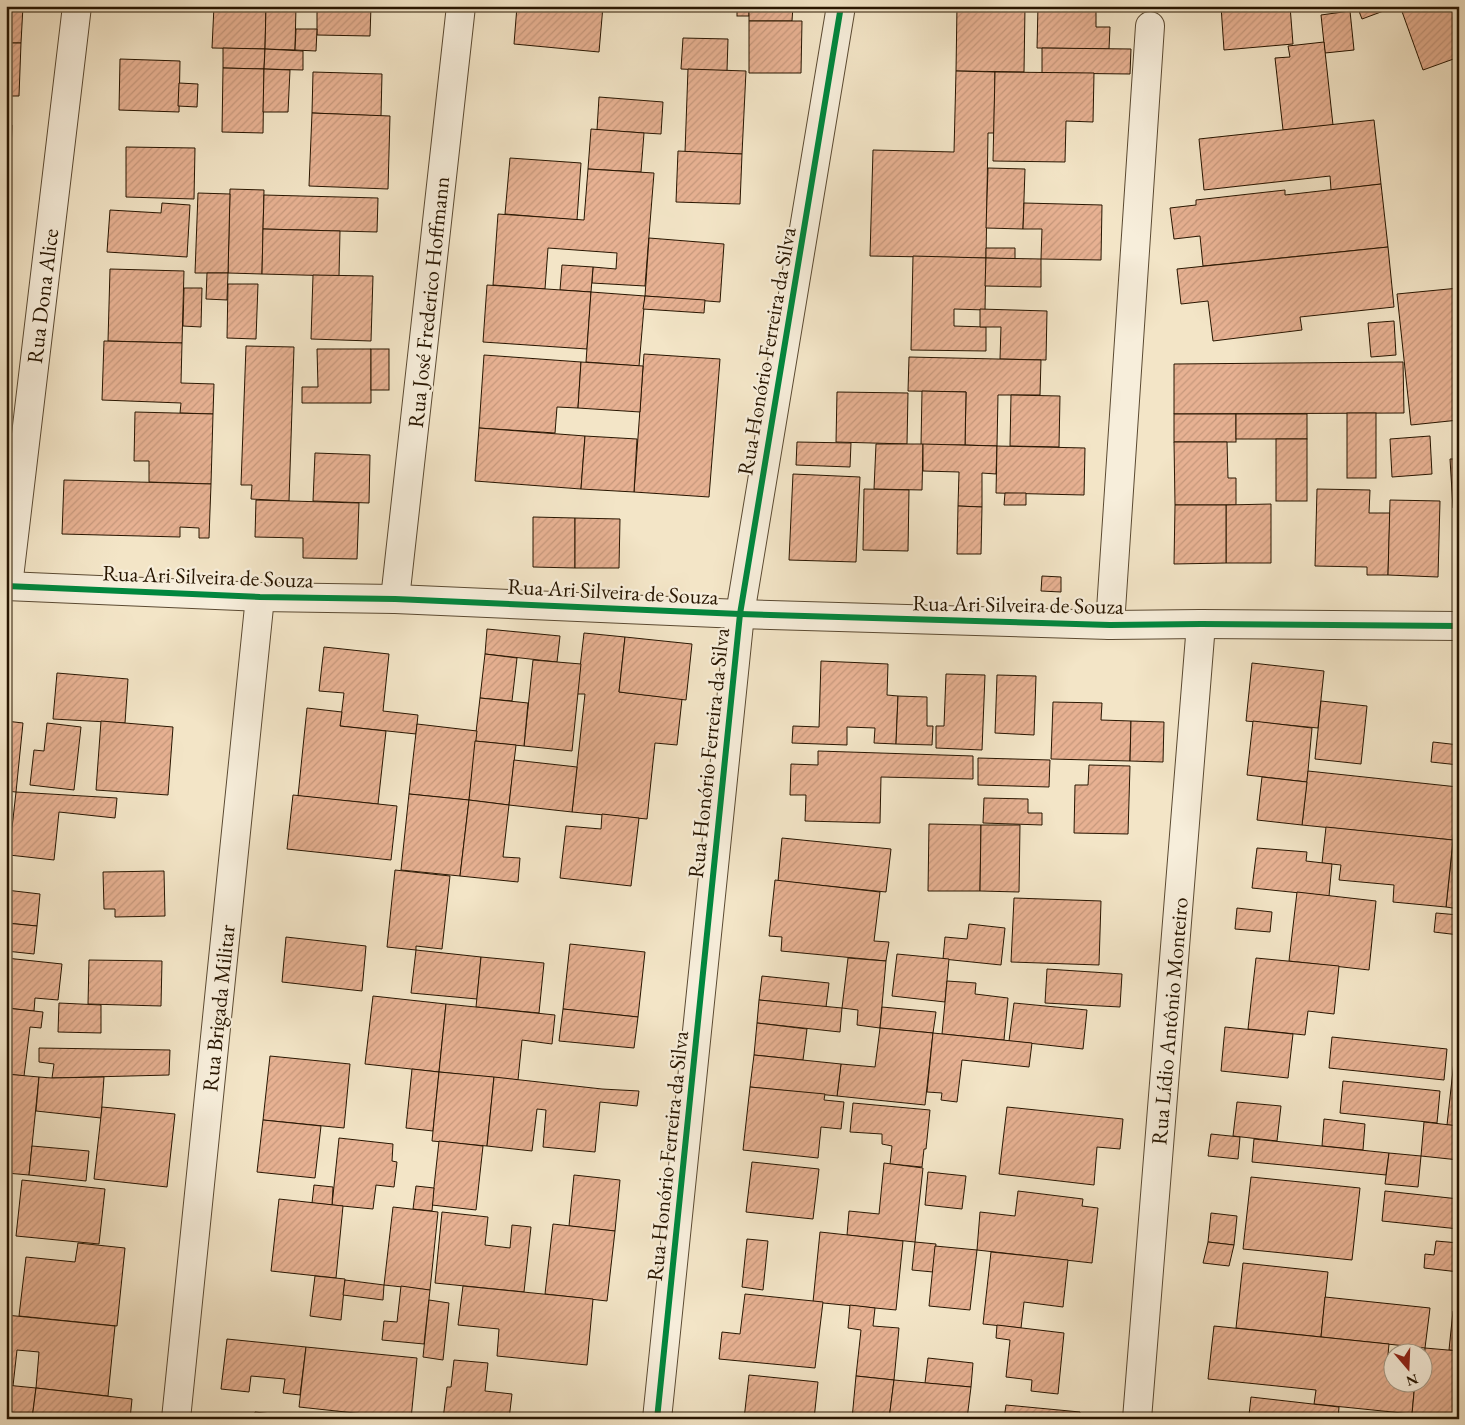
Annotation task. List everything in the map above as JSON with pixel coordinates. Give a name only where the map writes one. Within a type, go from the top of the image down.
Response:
[{"type":"street","name":"Rua Dona Alice","points":[[7,586],[77,6]]},
{"type":"street","name":"Rua José Frederico Hoffmann","points":[[395,599],[461,6]]},
{"type":"street","name":"Rua Honório Ferreira da Silva","points":[[657,1419],[740,614],[841,6]]},
{"type":"street","points":[[1110,625],[1150,26]]},
{"type":"street","name":"Rua Ari Silveira de Souza","points":[[7,586],[260,597],[395,599],[740,614],[1110,625],[1459,626]]},
{"type":"street","name":"Rua Brigada Militar","points":[[176,1419],[260,597]]},
{"type":"street","name":"Rua Lídio Antônio Monteiro","points":[[1137,1419],[1201,624]]},
{"type":"building","points":[[6,6],[23,6],[21,43],[6,43]]},
{"type":"building","points":[[214,6],[266,6],[265,49],[212,48]]},
{"type":"building","points":[[266,6],[296,6],[295,50],[265,49]]},
{"type":"building","points":[[296,6],[317,6],[317,10],[296,10]]},
{"type":"building","points":[[317,6],[371,6],[370,36],[317,35]]},
{"type":"building","points":[[517,6],[603,6],[599,52],[514,44]]},
{"type":"building","points":[[737,6],[749,6],[749,16],[737,16]]},
{"type":"building","points":[[749,6],[793,6],[792,21],[749,21]]},
{"type":"building","points":[[957,6],[1025,7],[1024,72],[956,71]]},
{"type":"building","points":[[1038,6],[1096,7],[1096,27],[1110,27],[1109,49],[1037,48]]},
{"type":"building","points":[[1221,6],[1290,6],[1293,44],[1224,50]]},
{"type":"building","points":[[1357,6],[1397,6],[1362,19]]},
{"type":"building","points":[[1400,6],[1459,6],[1459,57],[1423,70]]},
{"type":"building","points":[[1350,11],[1354,50],[1325,53],[1321,15]]},
{"type":"building","points":[[749,21],[802,21],[801,73],[749,73]]},
{"type":"building","points":[[296,29],[317,29],[316,51],[295,50]]},
{"type":"building","points":[[683,38],[728,39],[727,71],[681,69]]},
{"type":"building","points":[[1324,42],[1333,125],[1283,130],[1275,58],[1290,57],[1288,46]]},
{"type":"building","points":[[6,43],[21,43],[19,96],[6,96]]},
{"type":"building","points":[[223,48],[265,49],[264,69],[223,68]]},
{"type":"building","points":[[1042,48],[1131,49],[1130,74],[1042,73]]},
{"type":"building","points":[[265,49],[303,51],[303,70],[264,69]]},
{"type":"building","points":[[120,59],[180,61],[179,112],[119,110]]},
{"type":"building","points":[[223,68],[264,69],[263,133],[222,132]]},
{"type":"building","points":[[264,69],[290,70],[288,112],[263,112]]},
{"type":"building","points":[[688,69],[746,71],[742,154],[685,152]]},
{"type":"building","points":[[956,71],[995,72],[994,133],[988,133],[986,258],[870,256],[873,150],[954,152]]},
{"type":"building","points":[[313,72],[382,74],[381,116],[312,113]]},
{"type":"building","points":[[995,72],[1094,73],[1093,122],[1066,121],[1065,162],[993,161]]},
{"type":"building","points":[[179,83],[198,84],[197,107],[178,106]]},
{"type":"building","points":[[599,97],[663,102],[661,134],[597,130]]},
{"type":"building","points":[[312,113],[390,116],[388,189],[309,186]]},
{"type":"building","points":[[1374,120],[1381,184],[1331,190],[1330,176],[1204,190],[1199,139]]},
{"type":"building","points":[[6,124],[12,125],[10,178],[6,177]]},
{"type":"building","points":[[591,129],[644,133],[641,172],[588,169]]},
{"type":"building","points":[[126,147],[195,148],[194,199],[126,197]]},
{"type":"building","points":[[678,151],[742,154],[740,204],[676,202]]},
{"type":"building","points":[[510,158],[581,163],[577,220],[505,214]]},
{"type":"building","points":[[988,168],[1025,169],[1023,229],[986,228]]},
{"type":"building","points":[[588,169],[654,173],[645,286],[592,283],[593,267],[616,269],[617,253],[548,248],[545,289],[493,285],[498,214],[584,220]]},
{"type":"building","points":[[1381,184],[1388,247],[1203,266],[1200,236],[1174,239],[1170,208],[1196,205],[1196,200],[1285,190],[1285,195]]},
{"type":"building","points":[[230,189],[264,190],[262,274],[228,273]]},
{"type":"building","points":[[198,193],[230,194],[228,273],[195,273]]},
{"type":"building","points":[[264,195],[378,198],[377,232],[263,229]]},
{"type":"building","points":[[162,203],[190,205],[187,257],[107,252],[110,210],[161,213]]},
{"type":"building","points":[[1024,203],[1102,205],[1101,260],[1041,259],[1042,229],[1023,229]]},
{"type":"building","points":[[263,229],[340,231],[339,276],[262,274]]},
{"type":"building","points":[[649,238],[724,244],[720,302],[645,296]]},
{"type":"building","points":[[1388,247],[1394,307],[1300,317],[1302,330],[1213,341],[1208,301],[1181,304],[1177,269]]},
{"type":"building","points":[[986,248],[1015,248],[1015,259],[986,258]]},
{"type":"building","points":[[913,256],[986,258],[985,310],[954,309],[954,326],[986,327],[986,351],[911,350]]},
{"type":"building","points":[[986,258],[1041,259],[1041,287],[985,286]]},
{"type":"building","points":[[562,265],[593,267],[591,292],[560,290]]},
{"type":"building","points":[[110,269],[184,271],[182,343],[108,341]]},
{"type":"building","points":[[207,273],[228,273],[227,300],[206,299]]},
{"type":"building","points":[[313,275],[373,276],[371,341],[311,339]]},
{"type":"building","points":[[228,284],[258,284],[256,339],[227,338]]},
{"type":"building","points":[[487,285],[591,292],[587,349],[483,342]]},
{"type":"building","points":[[184,288],[202,288],[201,327],[183,326]]},
{"type":"building","points":[[1459,288],[1459,420],[1411,425],[1397,294]]},
{"type":"building","points":[[591,292],[645,296],[639,366],[586,362]]},
{"type":"building","points":[[645,296],[705,300],[704,313],[643,309]]},
{"type":"building","points":[[980,309],[1047,311],[1046,360],[1000,359],[1001,327],[980,327]]},
{"type":"building","points":[[1394,321],[1396,355],[1371,357],[1368,323]]},
{"type":"building","points":[[104,341],[182,343],[181,383],[214,384],[213,414],[180,413],[181,403],[102,400]]},
{"type":"building","points":[[246,346],[294,347],[289,501],[251,499],[252,485],[241,485]]},
{"type":"building","points":[[317,349],[371,349],[371,403],[302,403],[302,387],[318,387]]},
{"type":"building","points":[[371,349],[389,349],[389,390],[371,390]]},
{"type":"building","points":[[644,354],[720,359],[709,497],[634,492]]},
{"type":"building","points":[[484,355],[581,362],[578,408],[557,407],[555,433],[479,428]]},
{"type":"building","points":[[909,357],[1041,360],[1040,395],[998,395],[997,446],[965,445],[966,392],[908,391]]},
{"type":"building","points":[[581,362],[643,366],[640,412],[578,408]]},
{"type":"building","points":[[1403,362],[1404,413],[1174,414],[1174,364]]},
{"type":"building","points":[[922,391],[966,392],[965,445],[921,445]]},
{"type":"building","points":[[837,392],[908,393],[907,444],[836,442]]},
{"type":"building","points":[[1011,395],[1060,396],[1059,447],[1010,446]]},
{"type":"building","points":[[135,412],[213,414],[211,484],[149,482],[149,461],[134,461]]},
{"type":"building","points":[[1347,413],[1376,413],[1376,478],[1347,478]]},
{"type":"building","points":[[1174,414],[1236,414],[1236,442],[1174,442]]},
{"type":"building","points":[[1236,414],[1307,414],[1307,439],[1236,439]]},
{"type":"building","points":[[479,428],[585,436],[581,489],[475,481]]},
{"type":"building","points":[[585,436],[637,439],[634,492],[581,489]]},
{"type":"building","points":[[1430,436],[1432,474],[1392,477],[1390,439]]},
{"type":"building","points":[[1276,439],[1307,439],[1307,501],[1276,501]]},
{"type":"building","points":[[797,442],[851,443],[850,467],[796,465]]},
{"type":"building","points":[[1174,442],[1227,442],[1228,478],[1236,478],[1236,505],[1175,505]]},
{"type":"building","points":[[876,444],[923,444],[922,490],[874,489]]},
{"type":"building","points":[[923,444],[997,446],[996,474],[982,473],[982,507],[958,506],[959,472],[923,471]]},
{"type":"building","points":[[997,446],[1085,448],[1084,495],[996,493]]},
{"type":"building","points":[[315,453],[370,455],[369,503],[313,501]]},
{"type":"building","points":[[1450,459],[1459,459],[1459,508],[1453,508]]},
{"type":"building","points":[[793,474],[860,477],[856,562],[789,560]]},
{"type":"building","points":[[64,480],[211,484],[209,538],[199,538],[199,528],[180,527],[180,537],[62,534]]},
{"type":"building","points":[[864,489],[909,490],[908,551],[863,550]]},
{"type":"building","points":[[1317,489],[1370,490],[1369,513],[1390,513],[1388,575],[1367,575],[1367,567],[1315,566]]},
{"type":"building","points":[[1005,493],[1026,493],[1026,505],[1004,505]]},
{"type":"building","points":[[256,500],[359,503],[357,559],[303,558],[303,538],[255,537]]},
{"type":"building","points":[[1390,500],[1440,501],[1438,577],[1388,575]]},
{"type":"building","points":[[1271,504],[1271,563],[1226,563],[1226,505]]},
{"type":"building","points":[[1175,505],[1226,505],[1226,563],[1174,564]]},
{"type":"building","points":[[958,506],[982,507],[981,554],[957,554]]},
{"type":"building","points":[[533,517],[575,518],[575,568],[533,567]]},
{"type":"building","points":[[575,518],[620,519],[619,568],[575,568]]},
{"type":"building","points":[[1042,576],[1061,577],[1061,592],[1041,591]]},
{"type":"building","points":[[487,629],[560,636],[557,662],[485,654]]},
{"type":"building","points":[[584,633],[625,637],[619,692],[682,699],[677,745],[655,743],[647,819],[572,812],[585,694],[577,694]]},
{"type":"building","points":[[625,637],[692,644],[686,700],[619,692]]},
{"type":"building","points":[[324,647],[389,654],[383,711],[418,715],[416,734],[340,726],[344,693],[319,691]]},
{"type":"building","points":[[485,654],[517,658],[512,701],[480,698]]},
{"type":"building","points":[[533,660],[581,664],[572,751],[524,746]]},
{"type":"building","points":[[821,661],[888,664],[887,695],[898,696],[896,744],[874,743],[875,728],[847,727],[847,745],[792,743],[793,726],[819,727]]},
{"type":"building","points":[[1252,663],[1324,671],[1318,728],[1246,721]]},
{"type":"building","points":[[57,673],[128,679],[125,723],[53,719]]},
{"type":"building","points":[[946,674],[985,675],[982,750],[936,748],[936,726],[944,726]]},
{"type":"building","points":[[997,675],[1036,676],[1034,735],[995,733]]},
{"type":"building","points":[[898,696],[927,697],[927,726],[933,726],[932,745],[896,744]]},
{"type":"building","points":[[480,698],[528,703],[524,746],[475,741]]},
{"type":"building","points":[[1321,701],[1367,706],[1361,764],[1315,759]]},
{"type":"building","points":[[1053,702],[1102,703],[1101,720],[1131,721],[1130,761],[1051,759]]},
{"type":"building","points":[[307,708],[342,712],[340,726],[386,731],[378,804],[298,796]]},
{"type":"building","points":[[6,721],[23,723],[16,792],[6,791]]},
{"type":"building","points":[[101,721],[173,727],[168,795],[96,790]]},
{"type":"building","points":[[1131,721],[1164,722],[1163,762],[1130,761]]},
{"type":"building","points":[[1253,721],[1312,728],[1307,782],[1247,775]]},
{"type":"building","points":[[47,723],[81,727],[74,790],[30,785],[34,750],[44,751]]},
{"type":"building","points":[[417,724],[477,731],[469,800],[409,794]]},
{"type":"building","points":[[475,741],[516,745],[509,805],[469,800]]},
{"type":"building","points":[[1433,742],[1459,745],[1459,765],[1431,762]]},
{"type":"building","points":[[818,751],[973,756],[973,779],[881,777],[880,823],[805,821],[806,795],[790,795],[791,764],[818,765]]},
{"type":"building","points":[[978,758],[1050,760],[1049,787],[978,785]]},
{"type":"building","points":[[514,760],[577,767],[572,812],[509,805]]},
{"type":"building","points":[[1089,765],[1130,766],[1128,834],[1074,833],[1075,785],[1088,785]]},
{"type":"building","points":[[1308,771],[1458,787],[1453,840],[1302,825]]},
{"type":"building","points":[[1262,777],[1307,782],[1302,825],[1257,820]]},
{"type":"building","points":[[1459,785],[1459,909],[1446,907]]},
{"type":"building","points":[[16,792],[117,798],[115,818],[59,812],[54,860],[9,855]]},
{"type":"building","points":[[409,794],[469,800],[460,876],[401,870]]},
{"type":"building","points":[[293,795],[397,806],[391,860],[287,849]]},
{"type":"building","points":[[984,798],[1028,799],[1028,813],[1042,813],[1042,825],[983,823]]},
{"type":"building","points":[[469,800],[509,805],[503,857],[520,858],[518,882],[460,876]]},
{"type":"building","points":[[602,814],[639,818],[631,886],[560,878],[566,826],[601,829]]},
{"type":"building","points":[[929,824],[981,825],[980,891],[928,891]]},
{"type":"building","points":[[981,825],[1020,825],[1019,892],[980,891]]},
{"type":"building","points":[[1326,827],[1453,840],[1446,907],[1393,902],[1394,885],[1339,880],[1341,865],[1322,863]]},
{"type":"building","points":[[782,838],[891,849],[886,892],[778,881]]},
{"type":"building","points":[[1257,848],[1307,852],[1306,861],[1332,864],[1329,896],[1252,888]]},
{"type":"building","points":[[395,870],[450,876],[442,949],[416,946],[416,950],[387,947]]},
{"type":"building","points":[[164,871],[165,916],[115,917],[115,909],[104,909],[103,872]]},
{"type":"building","points":[[775,880],[880,892],[874,941],[889,942],[886,961],[781,951],[782,937],[769,936]]},
{"type":"building","points":[[6,890],[40,894],[37,926],[6,923]]},
{"type":"building","points":[[1297,892],[1376,901],[1369,970],[1289,961]]},
{"type":"building","points":[[1014,898],[1101,901],[1099,965],[1011,962]]},
{"type":"building","points":[[1237,908],[1272,912],[1270,932],[1235,929]]},
{"type":"building","points":[[1436,913],[1459,915],[1459,935],[1434,932]]},
{"type":"building","points":[[6,923],[37,926],[34,954],[6,951]]},
{"type":"building","points":[[969,924],[1005,928],[1001,965],[943,959],[945,937],[967,939]]},
{"type":"building","points":[[286,937],[366,946],[362,991],[282,982]]},
{"type":"building","points":[[570,944],[645,952],[638,1017],[563,1009]]},
{"type":"building","points":[[1459,944],[1459,972],[1456,972]]},
{"type":"building","points":[[416,950],[481,957],[477,999],[411,993]]},
{"type":"building","points":[[897,954],[949,959],[945,1002],[892,996]]},
{"type":"building","points":[[481,957],[544,963],[539,1013],[476,1007]]},
{"type":"building","points":[[6,958],[62,964],[58,1000],[35,998],[34,1011],[6,1008]]},
{"type":"building","points":[[848,958],[886,961],[880,1028],[857,1025],[858,1010],[842,1008]]},
{"type":"building","points":[[1256,958],[1339,966],[1334,1014],[1308,1011],[1305,1035],[1248,1029]]},
{"type":"building","points":[[89,960],[162,961],[161,1006],[88,1004]]},
{"type":"building","points":[[1047,969],[1122,974],[1120,1007],[1045,1003]]},
{"type":"building","points":[[762,976],[829,983],[826,1007],[759,1000]]},
{"type":"building","points":[[947,981],[976,983],[975,994],[1008,998],[1004,1040],[942,1034]]},
{"type":"building","points":[[373,996],[446,1004],[439,1072],[365,1064]]},
{"type":"building","points":[[759,1000],[842,1008],[840,1032],[757,1023]]},
{"type":"building","points":[[59,1003],[101,1005],[101,1033],[58,1032]]},
{"type":"building","points":[[1014,1003],[1087,1010],[1083,1049],[1009,1041]]},
{"type":"building","points":[[446,1004],[555,1015],[552,1044],[522,1040],[518,1080],[439,1072]]},
{"type":"building","points":[[882,1007],[936,1012],[933,1033],[880,1028]]},
{"type":"building","points":[[6,1008],[43,1012],[41,1028],[30,1027],[24,1076],[6,1074]]},
{"type":"building","points":[[563,1009],[638,1017],[634,1048],[559,1041]]},
{"type":"building","points":[[757,1023],[807,1029],[803,1060],[754,1055]]},
{"type":"building","points":[[1225,1027],[1293,1034],[1288,1078],[1221,1071]]},
{"type":"building","points":[[880,1028],[933,1033],[925,1105],[837,1096],[841,1064],[875,1067]]},
{"type":"building","points":[[933,1033],[1032,1043],[1029,1067],[962,1060],[957,1102],[941,1100],[942,1093],[927,1092]]},
{"type":"building","points":[[1332,1037],[1447,1049],[1444,1080],[1329,1068]]},
{"type":"building","points":[[39,1048],[170,1050],[169,1075],[52,1078],[54,1064],[39,1062]]},
{"type":"building","points":[[754,1055],[841,1064],[837,1096],[750,1087]]},
{"type":"building","points":[[270,1056],[350,1064],[344,1128],[263,1120]]},
{"type":"building","points":[[1454,1061],[1459,1062],[1459,1126],[1447,1125]]},
{"type":"building","points":[[412,1069],[439,1072],[433,1131],[406,1128]]},
{"type":"building","points":[[439,1072],[494,1077],[487,1146],[432,1141]]},
{"type":"building","points":[[6,1074],[39,1077],[29,1175],[6,1173]]},
{"type":"building","points":[[39,1077],[104,1077],[101,1118],[36,1111]]},
{"type":"building","points":[[494,1077],[602,1089],[639,1091],[637,1106],[600,1102],[595,1152],[543,1147],[546,1110],[537,1109],[532,1151],[487,1146]]},
{"type":"building","points":[[1343,1081],[1440,1091],[1437,1123],[1340,1113]]},
{"type":"building","points":[[750,1087],[825,1094],[824,1100],[844,1102],[841,1129],[821,1127],[818,1158],[743,1150]]},
{"type":"building","points":[[1237,1102],[1281,1106],[1277,1141],[1233,1136]]},
{"type":"building","points":[[853,1103],[930,1110],[922,1167],[890,1164],[892,1146],[882,1144],[882,1134],[850,1132]]},
{"type":"building","points":[[102,1107],[175,1114],[167,1187],[94,1179]]},
{"type":"building","points":[[1007,1107],[1123,1119],[1120,1149],[1097,1147],[1094,1185],[999,1174]]},
{"type":"building","points":[[1324,1119],[1365,1124],[1363,1150],[1322,1146]]},
{"type":"building","points":[[263,1120],[321,1126],[315,1178],[257,1172]]},
{"type":"building","points":[[1424,1122],[1459,1126],[1459,1160],[1421,1156]]},
{"type":"building","points":[[1211,1134],[1240,1137],[1238,1159],[1208,1156]]},
{"type":"building","points":[[339,1138],[393,1144],[392,1161],[397,1162],[394,1187],[376,1185],[373,1209],[332,1205]]},
{"type":"building","points":[[1254,1139],[1389,1153],[1386,1175],[1252,1162]]},
{"type":"building","points":[[439,1141],[483,1146],[476,1210],[432,1205]]},
{"type":"building","points":[[32,1146],[89,1151],[86,1181],[29,1175]]},
{"type":"building","points":[[1389,1153],[1421,1156],[1418,1187],[1385,1184]]},
{"type":"building","points":[[752,1162],[819,1169],[813,1219],[746,1212]]},
{"type":"building","points":[[884,1163],[923,1168],[915,1242],[847,1235],[849,1211],[879,1214]]},
{"type":"building","points":[[928,1172],[966,1176],[962,1209],[925,1205]]},
{"type":"building","points":[[574,1175],[620,1180],[615,1231],[569,1226]]},
{"type":"building","points":[[1251,1177],[1360,1188],[1352,1260],[1243,1249]]},
{"type":"building","points":[[22,1180],[105,1189],[99,1244],[16,1236]]},
{"type":"building","points":[[314,1185],[333,1187],[332,1205],[312,1203]]},
{"type":"building","points":[[416,1186],[434,1188],[432,1211],[413,1209]]},
{"type":"building","points":[[1018,1191],[1083,1199],[1082,1206],[1098,1208],[1092,1263],[977,1250],[980,1212],[1015,1216]]},
{"type":"building","points":[[1385,1191],[1459,1199],[1459,1229],[1382,1221]]},
{"type":"building","points":[[279,1199],[343,1206],[336,1278],[271,1271]]},
{"type":"building","points":[[393,1207],[438,1212],[430,1290],[384,1285]]},
{"type":"building","points":[[442,1212],[488,1217],[485,1245],[510,1248],[512,1225],[531,1227],[524,1292],[435,1283]]},
{"type":"building","points":[[1211,1213],[1237,1216],[1234,1245],[1208,1242]]},
{"type":"building","points":[[553,1224],[615,1231],[607,1301],[545,1294]]},
{"type":"building","points":[[820,1232],[903,1241],[896,1310],[813,1302]]},
{"type":"building","points":[[747,1239],[768,1241],[763,1290],[742,1287]]},
{"type":"building","points":[[1436,1241],[1459,1243],[1459,1272],[1424,1268],[1425,1254],[1434,1255]]},
{"type":"building","points":[[915,1242],[936,1244],[933,1272],[912,1270]]},
{"type":"building","points":[[1208,1242],[1234,1245],[1229,1266],[1203,1263]]},
{"type":"building","points":[[78,1243],[125,1248],[117,1326],[19,1316],[26,1257],[75,1262]]},
{"type":"building","points":[[935,1246],[977,1250],[970,1310],[929,1306]]},
{"type":"building","points":[[991,1252],[1068,1260],[1063,1307],[1024,1302],[1021,1328],[983,1324]]},
{"type":"building","points":[[1243,1263],[1328,1272],[1321,1337],[1236,1328]]},
{"type":"building","points":[[315,1276],[345,1279],[341,1320],[310,1316]]},
{"type":"building","points":[[345,1280],[384,1285],[383,1300],[343,1295]]},
{"type":"building","points":[[401,1286],[430,1290],[424,1344],[382,1340],[384,1321],[397,1322]]},
{"type":"building","points":[[463,1286],[593,1299],[587,1365],[497,1356],[499,1329],[458,1325]]},
{"type":"building","points":[[745,1294],[823,1302],[815,1368],[719,1359],[722,1332],[740,1334]]},
{"type":"building","points":[[1325,1297],[1430,1308],[1426,1342],[1382,1343],[1321,1337]]},
{"type":"building","points":[[429,1300],[449,1303],[443,1360],[423,1357]]},
{"type":"building","points":[[850,1305],[875,1308],[873,1326],[899,1328],[894,1380],[856,1376],[861,1330],[848,1328]]},
{"type":"building","points":[[1453,1311],[1459,1311],[1459,1351],[1449,1350]]},
{"type":"building","points":[[6,1315],[115,1326],[108,1396],[36,1388],[39,1352],[17,1350],[13,1386],[6,1385]]},
{"type":"building","points":[[997,1325],[1064,1333],[1058,1394],[1031,1391],[1032,1380],[1006,1377],[1010,1340],[996,1338]]},
{"type":"building","points":[[1214,1326],[1382,1343],[1382,1392],[1414,1392],[1412,1414],[1314,1404],[1316,1390],[1208,1379]]},
{"type":"building","points":[[227,1339],[306,1347],[300,1395],[283,1393],[285,1379],[251,1376],[249,1392],[221,1389]]},
{"type":"building","points":[[306,1347],[417,1358],[411,1419],[299,1407]]},
{"type":"building","points":[[1432,1349],[1459,1351],[1459,1419],[1412,1414],[1414,1392],[1432,1392]]},
{"type":"building","points":[[928,1358],[973,1363],[971,1387],[925,1383]]},
{"type":"building","points":[[454,1360],[488,1363],[485,1391],[512,1394],[509,1419],[443,1419],[447,1387],[451,1387]]},
{"type":"building","points":[[749,1375],[818,1382],[814,1419],[744,1419]]},
{"type":"building","points":[[856,1376],[894,1380],[889,1419],[852,1419]]},
{"type":"building","points":[[894,1380],[971,1387],[967,1419],[889,1419]]},
{"type":"building","points":[[6,1385],[36,1388],[32,1419],[6,1419]]},
{"type":"building","points":[[36,1388],[132,1399],[130,1419],[32,1419]]},
{"type":"building","points":[[1251,1397],[1339,1407],[1338,1419],[1240,1419],[1240,1414],[1249,1415]]},
{"type":"building","points":[[1006,1405],[1080,1412],[1080,1419],[1004,1419]]},
{"type":"building","points":[[255,1412],[280,1415],[320,1419],[254,1419]]},
{"type":"building","points":[[1412,1414],[1454,1419],[1411,1419]]},
{"type":"cycle path","points":[[657,1419],[740,614],[841,6]]},
{"type":"cycle path","points":[[6,586],[260,597],[395,599],[740,614],[1110,625],[1459,626]]}]
